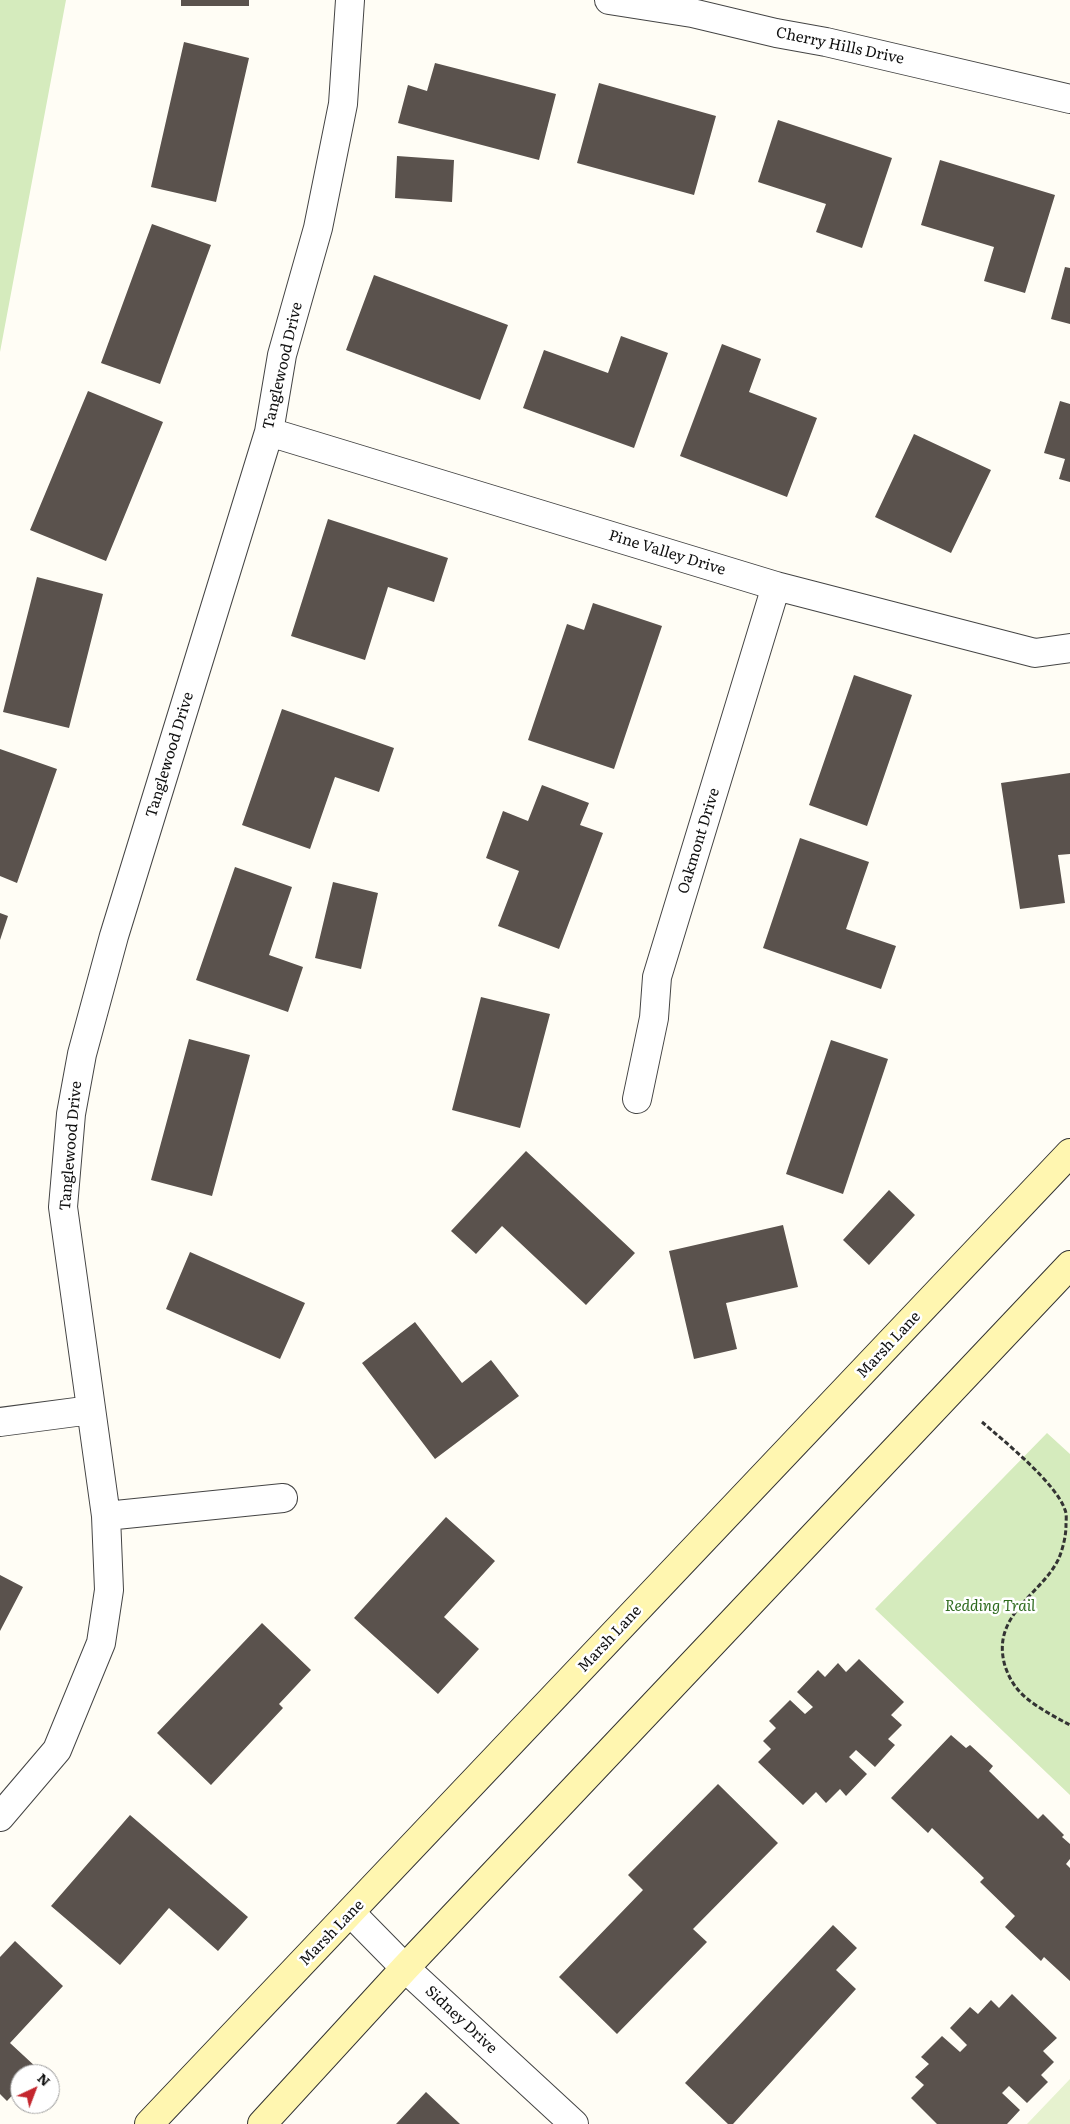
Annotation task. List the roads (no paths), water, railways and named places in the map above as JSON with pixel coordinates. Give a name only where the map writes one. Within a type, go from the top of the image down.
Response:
[{"type":"main road","name":"Marsh Lane","points":[[149,2124],[1070,1153]]},
{"type":"main road","points":[[262,2124],[406,1968],[1070,1265]]},
{"type":"street","name":"Tanglewood Drive","points":[[0,1817],[57,1750],[101,1643],[110,1590],[106,1516],[63,1207],[71,1114],[82,1054],[114,936],[269,432],[282,355],[318,228],[343,104],[350,0]]},
{"type":"street","name":"Cherry Hills Drive","points":[[609,0],[692,13],[776,33],[826,42],[1070,100]]},
{"type":"street","name":"Pine Valley Drive","points":[[269,432],[776,586],[1035,653],[1070,648]]},
{"type":"street","name":"Oakmont Drive","points":[[637,1099],[654,1018],[657,977],[776,586]]},
{"type":"street","points":[[0,1422],[91,1410]]},
{"type":"street","points":[[106,1516],[283,1498]]},
{"type":"street","name":"Sidney Drive","points":[[351,1913],[406,1968],[574,2124]]},
{"type":"park label","name":"Redding Trail","points":[[990,1607]]}]
